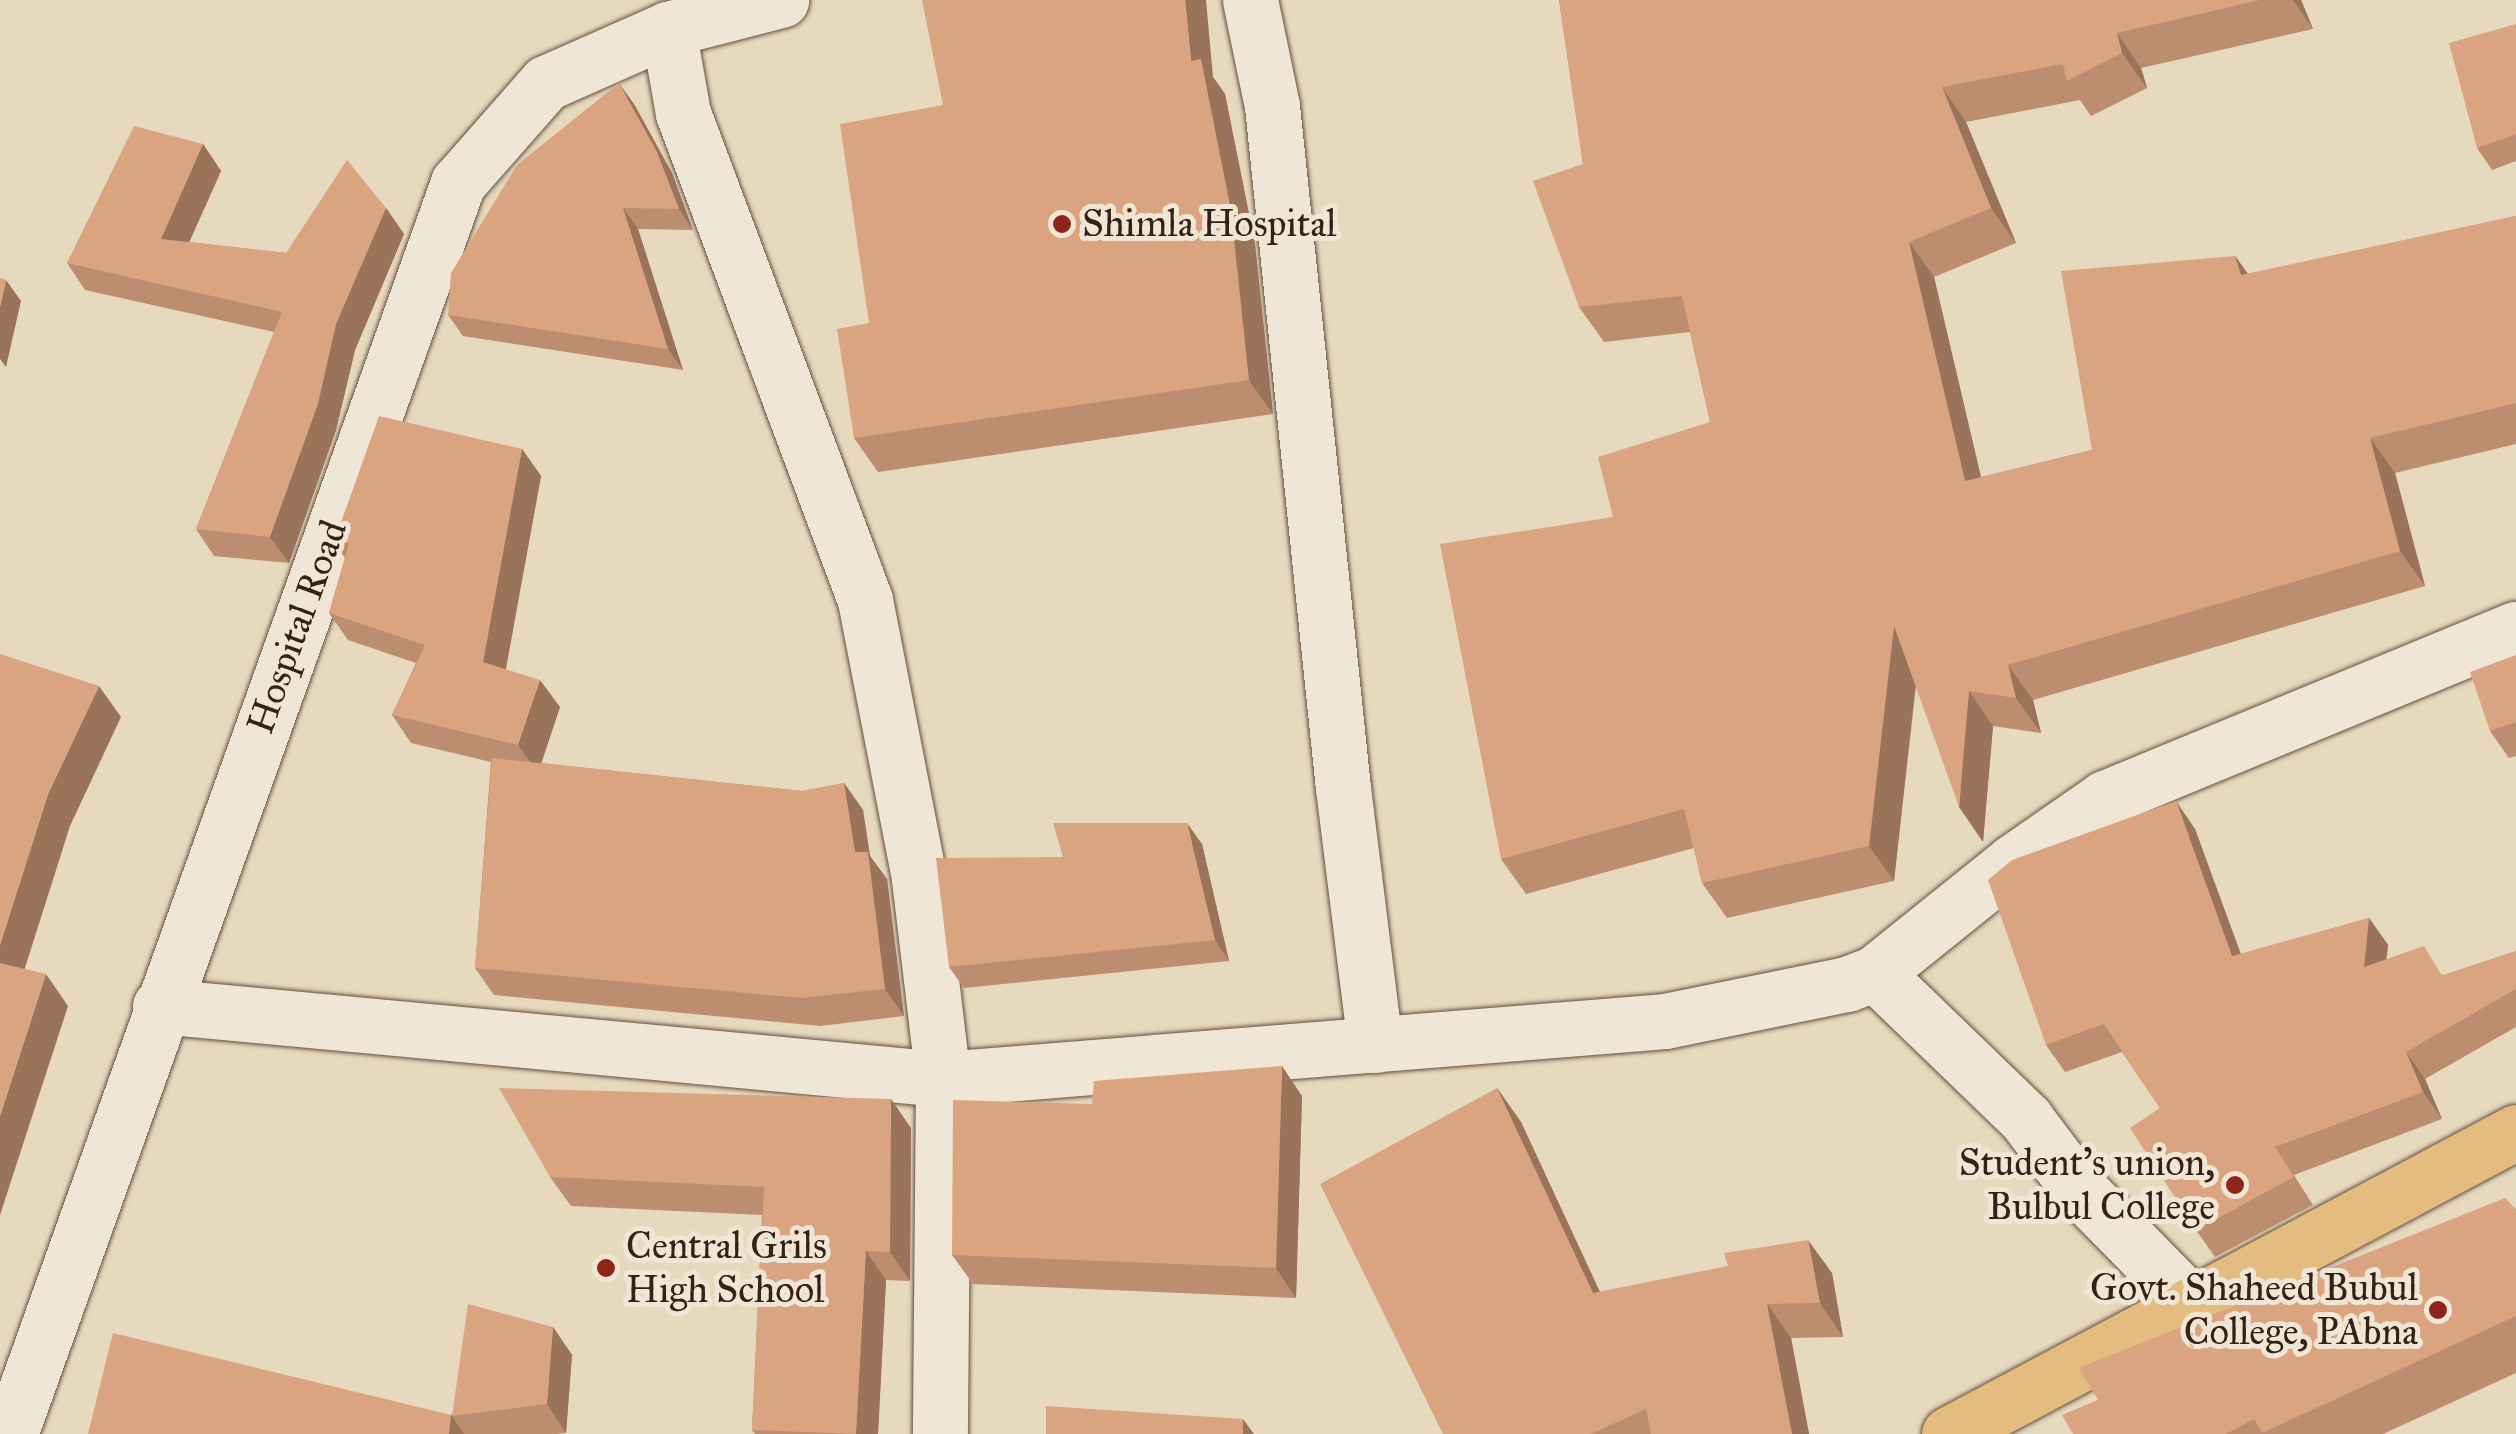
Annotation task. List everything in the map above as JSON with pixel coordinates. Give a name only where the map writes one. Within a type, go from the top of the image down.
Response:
[{"type":"main road","points":[[1949,1434],[2516,1132]]},
{"type":"street","name":"Hospital Road","points":[[10,1434],[160,1006],[458,183],[546,83],[668,29],[781,0]]},
{"type":"street","points":[[1250,0],[1272,106],[1375,1046]]},
{"type":"street","points":[[668,29],[683,114],[865,600],[919,879],[943,1079],[940,1434]]},
{"type":"street","points":[[160,1006],[943,1079],[1665,1021],[1847,984],[1875,973],[2014,862],[2106,798],[2516,629]]},
{"type":"street","points":[[1875,973],[2026,1120],[2077,1187],[2194,1305]]},
{"type":"building","name":"Shimla Hospital","points":[[922,0],[1185,0],[1191,61],[1201,59],[1231,210],[1249,380],[854,438],[837,329],[869,323],[840,124],[943,105]]},
{"type":"building","points":[[1559,0],[2260,0],[2117,33],[2122,53],[2067,81],[2063,64],[1942,87],[1991,208],[1909,242],[1965,481],[2092,450],[2061,271],[2235,256],[2241,275],[2516,216],[2516,403],[2370,438],[2400,551],[2008,665],[2016,698],[1969,691],[1959,807],[1894,626],[1869,846],[1702,883],[1684,809],[1501,859],[1440,544],[1613,517],[1598,457],[1710,422],[1682,296],[1579,307],[1533,181],[1583,164]]},
{"type":"building","points":[[2516,24],[2516,134],[2477,148],[2449,43]]},
{"type":"building","points":[[619,83],[657,152],[679,209],[623,208],[668,349],[448,315],[451,273],[517,165]]},
{"type":"building","points":[[134,126],[203,144],[161,239],[286,253],[347,160],[386,208],[336,324],[318,404],[270,537],[196,529],[282,312],[67,263]]},
{"type":"building","points":[[0,278],[6,280],[0,307]]},
{"type":"building","points":[[379,416],[522,449],[483,662],[540,680],[518,745],[392,715],[425,645],[329,613],[349,543],[334,542]]},
{"type":"building","points":[[0,654],[99,686],[48,794],[0,945]]},
{"type":"building","points":[[2516,655],[2516,722],[2490,731],[2470,672]]},
{"type":"building","points":[[492,758],[802,791],[844,783],[855,852],[868,852],[885,989],[801,998],[475,968]]},
{"type":"building","points":[[2176,801],[2232,956],[2369,918],[2364,967],[2424,946],[2442,976],[2516,951],[2516,989],[2406,1052],[2423,1092],[2275,1147],[2294,1177],[2196,1230],[2130,1128],[2160,1108],[2104,1024],[2046,1045],[1988,880],[2012,860]]},
{"type":"building","points":[[1053,823],[1187,823],[1215,940],[949,967],[936,858],[1063,857]]},
{"type":"building","points":[[0,963],[46,974],[0,1116]]},
{"type":"building","points":[[1282,1066],[1276,1268],[952,1255],[953,1100],[1092,1104],[1094,1081]]},
{"type":"building","points":[[499,1088],[891,1099],[890,1252],[866,1251],[856,1434],[752,1430],[764,1187],[550,1177]]},
{"type":"building","points":[[1497,1088],[1593,1293],[1728,1266],[1724,1253],[1808,1240],[1820,1303],[1767,1304],[1792,1434],[1651,1434],[1646,1409],[1591,1434],[1443,1434],[1320,1184]]},
{"type":"building","points":[[2505,1198],[2516,1209],[2516,1316],[2262,1433],[2254,1419],[2226,1434],[2073,1434],[2062,1415],[2098,1400],[2079,1368]]},
{"type":"building","points":[[468,1304],[553,1327],[547,1404],[452,1416]]},
{"type":"building","points":[[113,1333],[451,1415],[449,1434],[88,1434]]},
{"type":"building","points":[[1046,1406],[1243,1419],[1243,1434],[1046,1434]]},
{"type":"place","name":"Shimla Hospital","points":[[1062,224]]},
{"type":"place","name":"Student's union, Bulbul College","points":[[2235,1185]]},
{"type":"place","name":"Central Grils High School","points":[[606,1268]]},
{"type":"place","name":"Govt. Shaheed Bubul College, PAbna","points":[[2438,1310]]}]
